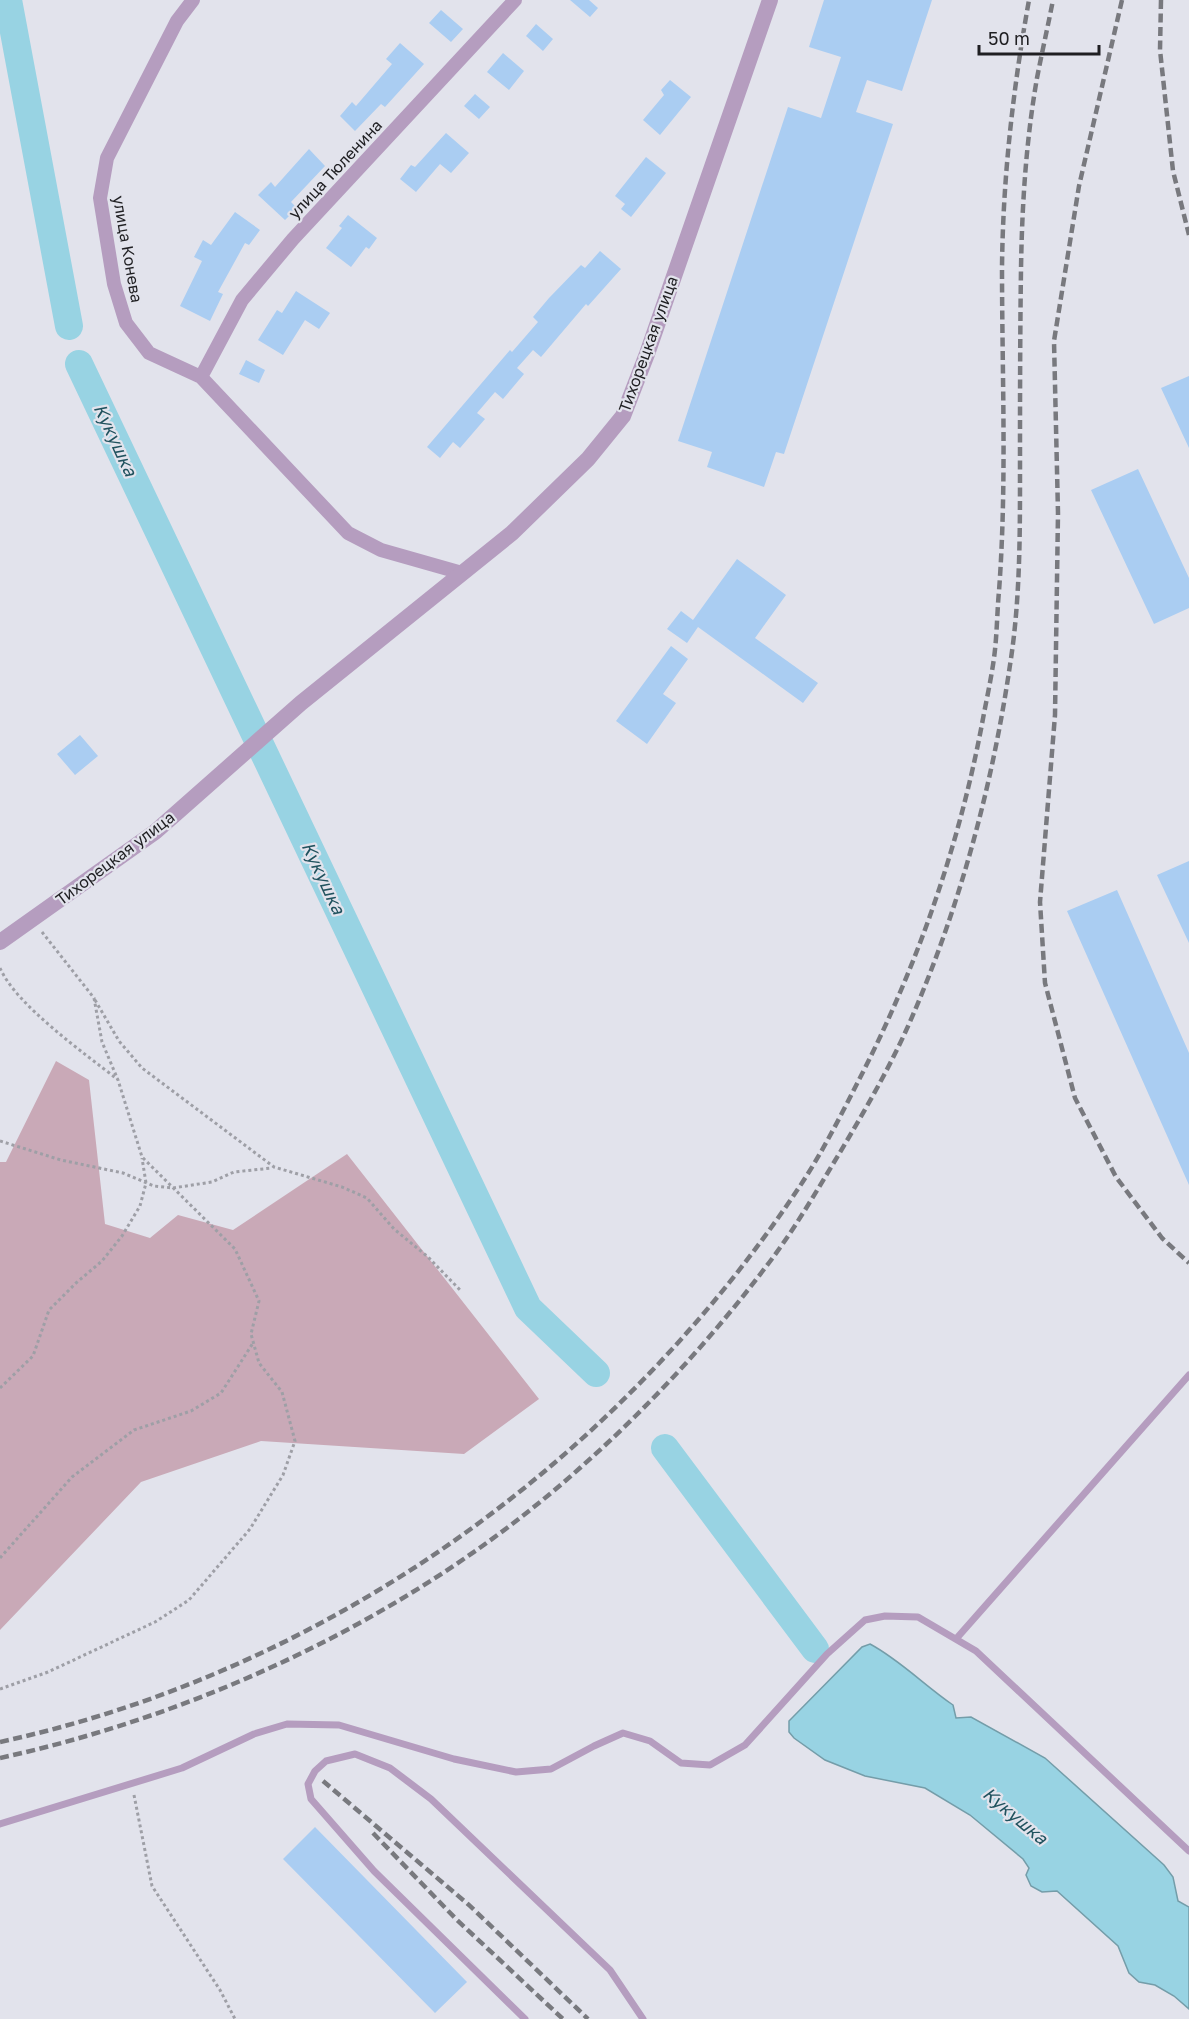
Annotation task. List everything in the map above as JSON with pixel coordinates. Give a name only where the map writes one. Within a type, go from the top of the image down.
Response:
[{"type":"street","name":"улица Конева","points":[[193,0],[177,21],[107,158],[100,198],[114,284],[126,323],[149,353],[201,377]]},
{"type":"street","name":"улица Тюленина","points":[[201,377],[242,300],[278,256],[515,0]]},
{"type":"street","name":"Тихорецкая улица","points":[[0,942],[154,832],[301,703],[512,533],[580,467],[623,416],[770,0]]},
{"type":"street","points":[[201,377],[348,533],[381,550],[462,573]]},
{"type":"lane","points":[[956,1639],[1189,1375]]},
{"type":"lane","points":[[0,1824],[182,1768],[254,1734],[287,1724],[339,1725],[454,1759],[516,1772],[551,1769],[623,1733],[650,1741],[681,1763],[710,1765],[745,1745],[827,1653],[865,1620],[885,1616],[918,1617],[976,1651],[1189,1851]]},
{"type":"lane","points":[[525,2019],[374,1871],[311,1799],[308,1784],[315,1772],[326,1761],[354,1754],[390,1768],[431,1799],[610,1970],[643,2019]]},
{"type":"path","points":[[32,919],[94,998],[119,1041],[142,1068],[274,1167],[342,1186],[367,1198],[394,1229],[428,1257],[461,1291]]},
{"type":"path","points":[[0,972],[18,995],[64,1037],[118,1080]]},
{"type":"path","points":[[0,1388],[33,1356],[49,1310],[76,1282],[102,1261],[122,1236],[140,1206],[146,1183],[142,1157],[118,1080],[102,1042],[94,998]]},
{"type":"path","points":[[0,1141],[61,1160],[123,1173],[154,1186],[173,1188],[212,1182],[234,1172],[274,1167]]},
{"type":"path","points":[[0,1689],[48,1672],[155,1622],[189,1600],[250,1529],[283,1474],[295,1442],[282,1392],[259,1363],[251,1334],[259,1301],[235,1249],[142,1157]]},
{"type":"path","points":[[0,1558],[72,1477],[134,1430],[191,1411],[221,1393],[253,1342]]},
{"type":"path","points":[[132,1784],[152,1886],[220,1990],[235,2019]]},
{"type":"shaded area","points":[[56,1061],[89,1080],[105,1224],[150,1238],[178,1215],[233,1230],[347,1154],[539,1399],[464,1454],[261,1441],[141,1482],[0,1630],[0,1162],[6,1162]]},
{"type":"water","points":[[870,1644],[953,1705],[956,1718],[971,1717],[1045,1758],[1164,1865],[1173,1877],[1178,1901],[1189,1907],[1189,2009],[1174,1996],[1155,1985],[1139,1982],[1129,1973],[1118,1946],[1057,1891],[1042,1892],[1031,1886],[1026,1875],[1029,1868],[1023,1859],[970,1815],[925,1788],[865,1776],[825,1760],[794,1738],[789,1732],[789,1721],[862,1647]]},
{"type":"building","points":[[570,0],[589,0],[598,8],[590,17]]},
{"type":"building","points":[[824,0],[932,0],[902,91],[867,80],[856,112],[893,124],[784,454],[776,452],[764,487],[707,467],[712,452],[678,441],[788,107],[821,118],[841,57],[809,47]]},
{"type":"building","points":[[441,10],[463,29],[451,42],[429,23]]},
{"type":"building","points":[[536,24],[553,39],[543,51],[526,36]]},
{"type":"building","points":[[400,43],[424,64],[385,107],[381,104],[355,131],[340,116],[352,102],[356,106],[392,64],[386,59]]},
{"type":"building","points":[[503,53],[524,71],[509,90],[487,72]]},
{"type":"building","points":[[670,80],[691,97],[660,135],[643,120],[664,95],[661,90]]},
{"type":"building","points":[[475,94],[490,107],[479,119],[464,106]]},
{"type":"building","points":[[446,133],[469,153],[451,173],[440,164],[416,192],[400,179],[411,165],[415,167]]},
{"type":"building","points":[[309,149],[325,166],[291,202],[297,208],[285,220],[258,195],[271,182],[275,187]]},
{"type":"building","points":[[646,157],[666,173],[631,217],[621,209],[625,204],[615,196]]},
{"type":"building","points":[[235,212],[260,230],[249,245],[245,243],[218,292],[223,294],[210,321],[180,306],[202,261],[194,257],[203,240],[211,245]]},
{"type":"building","points":[[348,215],[377,238],[369,249],[366,247],[351,267],[326,248],[342,228],[339,226]]},
{"type":"building","points":[[600,251],[621,269],[588,306],[586,304],[541,357],[533,350],[517,368],[524,374],[503,399],[495,392],[477,413],[485,419],[460,448],[453,442],[440,458],[427,447],[510,350],[512,352],[538,322],[533,317],[549,298],[581,265],[585,268]]},
{"type":"building","points":[[296,291],[330,313],[319,329],[305,320],[283,355],[258,340],[277,310],[282,313]]},
{"type":"building","points":[[246,360],[265,370],[259,383],[239,374]]},
{"type":"building","points":[[1189,376],[1189,448],[1161,388]]},
{"type":"building","points":[[1138,469],[1189,578],[1189,608],[1154,624],[1091,490]]},
{"type":"building","points":[[737,559],[786,595],[755,638],[818,683],[803,703],[698,627],[687,643],[667,629],[681,611],[693,620]]},
{"type":"building","points":[[671,646],[688,659],[663,694],[676,703],[647,744],[616,721]]},
{"type":"building","points":[[80,735],[98,756],[75,775],[57,754]]},
{"type":"building","points":[[1189,861],[1189,943],[1157,875]]},
{"type":"building","points":[[1117,890],[1189,1053],[1189,1185],[1067,911]]},
{"type":"building","points":[[315,1827],[467,1982],[435,2013],[283,1859]]},
{"type":"waterway","name":"Кукушка","points":[[8,0],[69,326]]},
{"type":"waterway","name":"Кукушка","points":[[79,364],[528,1308],[596,1373]]},
{"type":"waterway","name":"Кукушка","points":[[665,1448],[815,1649]]},
{"type":"railway","points":[[0,1742],[120,1709],[236,1664],[347,1609],[452,1542],[550,1467],[641,1382],[724,1289],[816,1161],[883,1030],[935,902],[962,814],[990,683],[996,641],[1003,510],[1004,200],[1018,67],[1029,0]]},
{"type":"railway","points":[[0,1758],[79,1738],[157,1713],[234,1684],[309,1649],[382,1610],[452,1567],[519,1519],[606,1444],[701,1346],[775,1254],[839,1154],[901,1041],[927,981],[972,848],[1003,711],[1016,617],[1019,569],[1021,269],[1025,173],[1033,102],[1053,0]]},
{"type":"railway","points":[[1122,0],[1079,186],[1054,341],[1058,513],[1055,715],[1040,902],[1045,983],[1075,1098],[1116,1177],[1162,1238],[1189,1263]]},
{"type":"railway","points":[[1161,0],[1160,50],[1173,171],[1189,235]]},
{"type":"railway","points":[[323,1781],[469,1905],[588,2019]]},
{"type":"railway","points":[[373,1833],[457,1920],[563,2019]]}]
